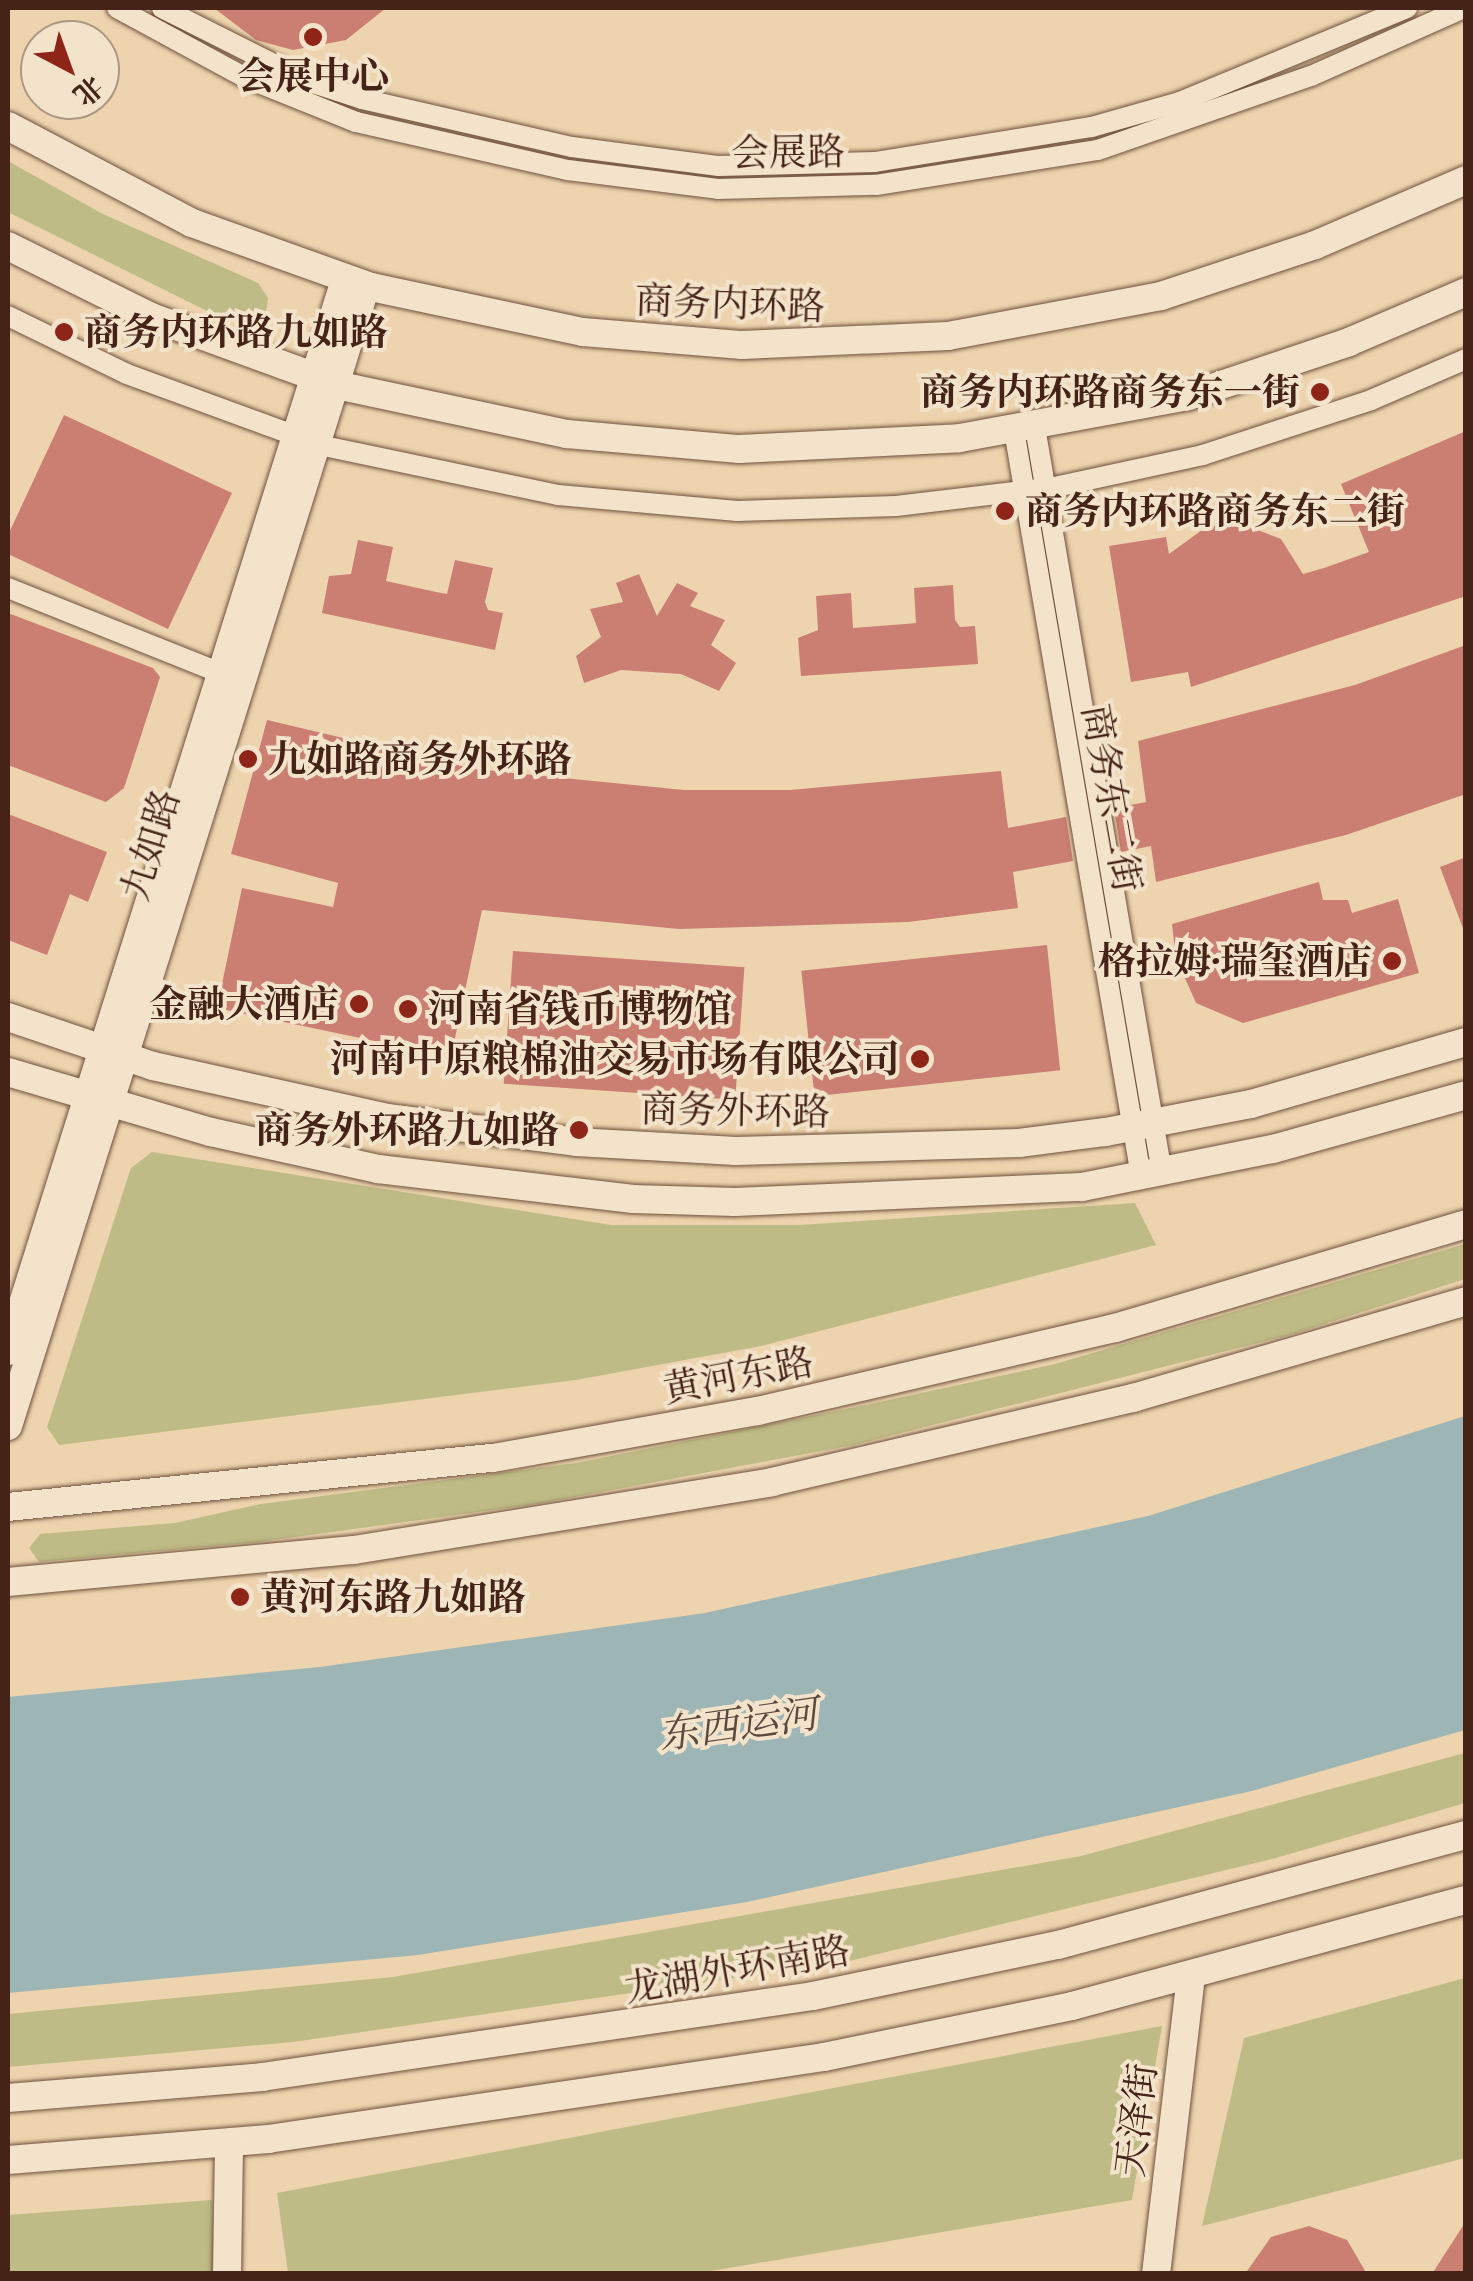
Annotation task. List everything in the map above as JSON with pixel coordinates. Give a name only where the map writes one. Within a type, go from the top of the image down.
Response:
[{"type":"street","name":"会展路","points":[[117,8],[244,77],[356,122],[568,170],[718,189],[894,184],[1098,150],[1276,90],[1464,8]]},
{"type":"street","name":"会展路","points":[[162,8],[307,81],[362,99],[556,144],[720,166],[892,160],[1092,127],[1180,102],[1407,8]]},
{"type":"street","name":"商务内环路","points":[[8,126],[180,217],[356,283],[466,311],[630,338],[742,346],[900,340],[1027,324],[1161,296],[1315,244],[1466,180]]},
{"type":"street","points":[[8,246],[152,317],[323,381],[508,424],[673,445],[814,448],[1024,429],[1188,396],[1349,342],[1466,292]]},
{"type":"street","name":"九如路","points":[[8,1426],[112,1054],[356,283]]},
{"type":"street","points":[[8,316],[127,374],[304,440],[497,485],[668,507],[814,510],[1035,490],[1203,456],[1371,400],[1466,359]]},
{"type":"street","name":"商务东二街","points":[[1024,429],[1151,1174]]},
{"type":"street","name":"九如路","points":[[112,1054],[218,672],[304,440]]},
{"type":"street","points":[[8,588],[218,672]]},
{"type":"street","name":"商务外环路","points":[[8,1017],[112,1054],[387,1118],[637,1148],[981,1144],[1143,1125],[1250,1104],[1466,1042]]},
{"type":"street","points":[[8,1072],[98,1101],[378,1169],[634,1199],[1002,1195],[1151,1174],[1273,1149],[1466,1095]]},
{"type":"street","name":"九如路","points":[[8,1351],[98,1101]]},
{"type":"street","name":"黄河东路","points":[[8,1507],[493,1458],[758,1411],[1115,1328],[1466,1224]]},
{"type":"street","points":[[8,1582],[354,1550],[772,1482],[1133,1398],[1466,1300]]},
{"type":"street","name":"龙湖外环南路","points":[[8,2098],[262,2077],[812,1996],[1058,1945],[1466,1835]]},
{"type":"street","points":[[8,2160],[228,2143],[577,2098],[824,2058],[1191,1976],[1466,1900]]},
{"type":"street","name":"天泽街","points":[[1156,2274],[1191,1976]]},
{"type":"street","points":[[227,2274],[228,2143]]},
{"type":"shaded area","points":[[8,161],[103,214],[258,283],[268,298],[266,314],[245,325],[209,312],[8,212]]},
{"type":"shaded area","points":[[152,1152],[611,1225],[799,1225],[1135,1203],[1156,1245],[761,1346],[576,1380],[59,1445],[47,1427],[131,1168]]},
{"type":"shaded area","points":[[1465,1244],[1465,1279],[1290,1335],[854,1445],[537,1504],[259,1542],[39,1562],[29,1548],[40,1534],[175,1523],[261,1504],[576,1463],[866,1405],[1055,1364]]},
{"type":"shaded area","points":[[1465,1753],[1465,1803],[1276,1858],[845,1962],[293,2042],[8,2067],[8,2014],[393,1977],[1081,1856]]},
{"type":"shaded area","points":[[1465,1978],[1465,2158],[1202,2226],[1244,2038]]},
{"type":"shaded area","points":[[1162,2026],[1132,2200],[699,2273],[288,2273],[277,2193]]},
{"type":"shaded area","points":[[212,2200],[214,2273],[8,2274],[8,2215]]},
{"type":"water","name":"东西运河","points":[[1465,1416],[1465,1730],[1252,1791],[747,1902],[418,1955],[8,1993],[8,1697],[320,1667],[705,1613],[1148,1516]]},
{"type":"building","points":[[214,8],[386,8],[346,40],[293,50],[256,40]]},
{"type":"building","points":[[64,415],[232,493],[168,629],[8,554],[8,535]]},
{"type":"building","points":[[1466,431],[1466,596],[1191,687],[1188,672],[1131,682],[1109,546],[1166,537],[1169,554],[1205,528],[1235,521],[1281,539],[1303,574],[1324,568],[1369,552],[1341,484]]},
{"type":"building","points":[[358,540],[393,547],[386,581],[436,592],[447,594],[455,560],[493,568],[485,602],[488,610],[503,613],[495,650],[322,613],[329,576],[351,574]]},
{"type":"building","points":[[639,574],[657,616],[677,583],[698,593],[690,606],[725,620],[711,645],[736,663],[719,691],[681,674],[621,670],[584,683],[576,656],[601,637],[590,609],[623,602],[616,583]]},
{"type":"building","points":[[953,585],[955,620],[960,627],[975,626],[978,664],[801,676],[798,638],[818,630],[816,596],[851,593],[853,628],[905,624],[916,623],[914,588]]},
{"type":"building","points":[[8,613],[153,668],[160,677],[124,788],[106,802],[8,765]]},
{"type":"building","points":[[1466,645],[1466,794],[1346,835],[1156,882],[1151,846],[1121,852],[1114,808],[1146,802],[1138,741],[1355,685]]},
{"type":"building","points":[[267,720],[474,769],[684,790],[790,790],[1001,771],[1008,828],[1066,817],[1073,861],[1013,872],[1018,908],[908,922],[679,929],[482,910],[451,1057],[217,1008],[242,888],[333,907],[338,883],[231,854]]},
{"type":"building","points":[[8,814],[107,852],[88,902],[70,894],[47,955],[8,940]]},
{"type":"building","points":[[1466,857],[1466,931],[1464,931],[1440,867]]},
{"type":"building","points":[[1319,882],[1323,900],[1348,900],[1352,913],[1398,899],[1419,973],[1243,1023],[1196,1003],[1176,958],[1172,924]]},
{"type":"building","points":[[1047,945],[1060,1070],[815,1096],[801,971]]},
{"type":"building","points":[[513,951],[744,967],[735,1100],[504,1084]]},
{"type":"building","points":[[1466,2221],[1466,2274],[1432,2274]]},
{"type":"building","points":[[1309,2226],[1347,2240],[1367,2274],[1245,2274],[1271,2237]]},
{"type":"place","name":"会展中心","points":[[313,37]]},
{"type":"place","name":"商务内环路九如路","points":[[64,332]]},
{"type":"place","name":"商务内环路商务东一街","points":[[1320,392]]},
{"type":"place","name":"商务内环路商务东二街","points":[[1005,511]]},
{"type":"place","name":"九如路商务外环路","points":[[248,759]]},
{"type":"place","name":"格拉姆·瑞玺酒店","points":[[1392,961]]},
{"type":"place","name":"金融大酒店","points":[[359,1004]]},
{"type":"place","name":"河南省钱币博物馆","points":[[408,1009]]},
{"type":"place","name":"河南中原粮棉油交易市场有限公司","points":[[920,1059]]},
{"type":"place","name":"商务外环路九如路","points":[[579,1130]]},
{"type":"place","name":"黄河东路九如路","points":[[240,1597]]}]
